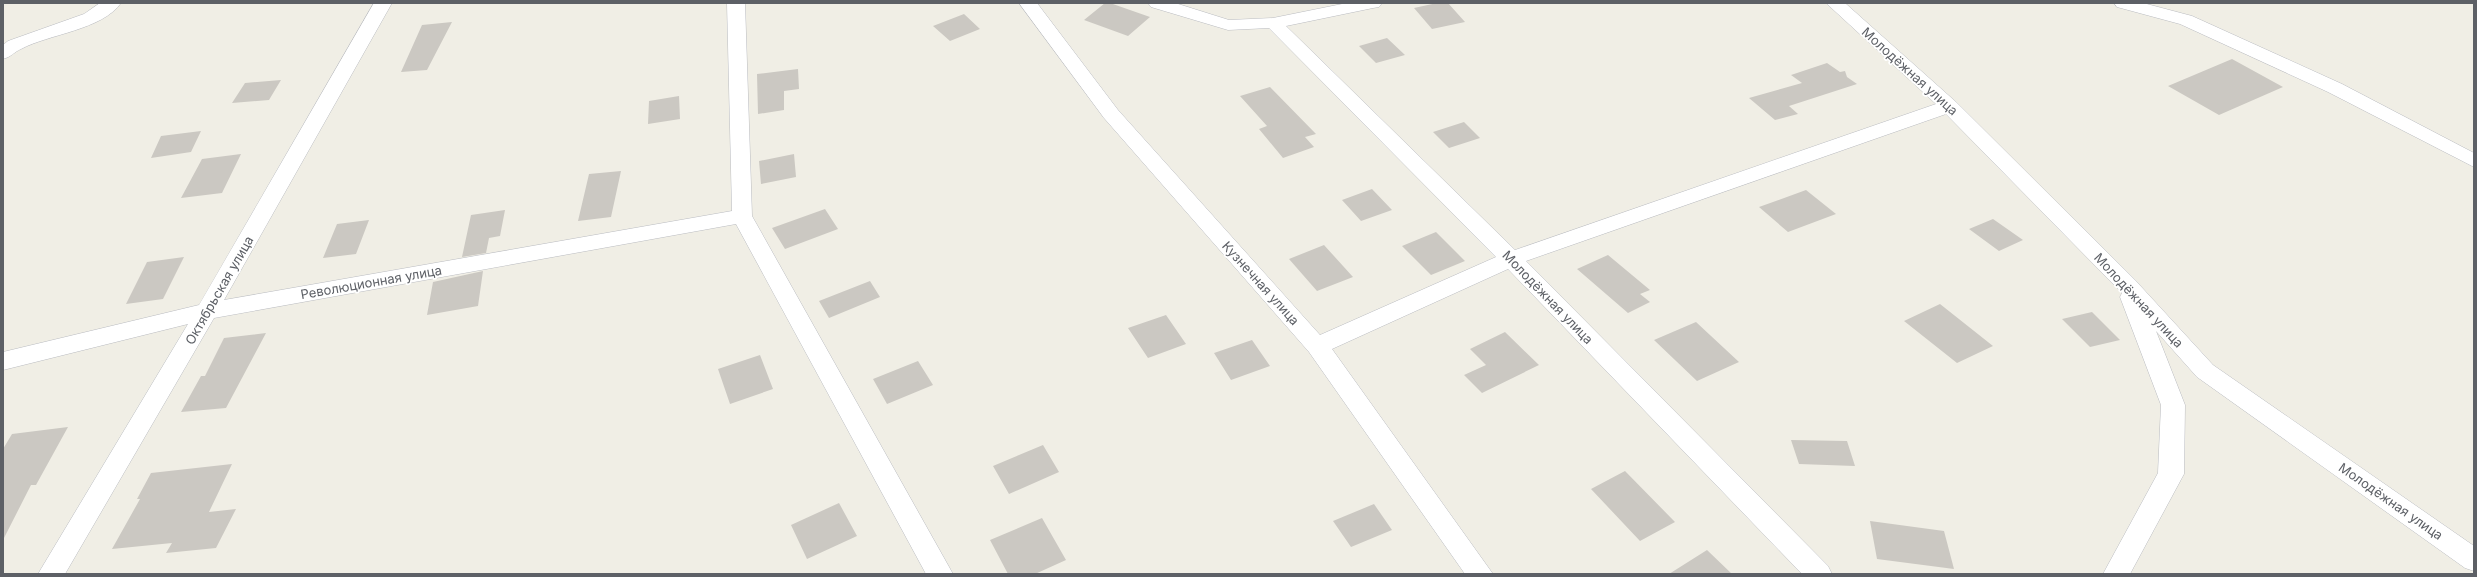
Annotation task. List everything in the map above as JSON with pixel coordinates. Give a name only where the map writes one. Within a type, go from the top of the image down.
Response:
[{"type":"street","points":[[3,54],[14,45],[90,18],[112,3]]},
{"type":"street","name":"Октябрьская улица","points":[[51,574],[207,311],[383,3]]},
{"type":"street","points":[[736,3],[742,216],[940,574]]},
{"type":"street","name":"Кузнечная улица","points":[[1028,3],[1111,114],[1318,346],[1480,574]]},
{"type":"street","points":[[1157,3],[1228,25],[1273,23],[1373,3]]},
{"type":"street","name":"Молодёжная улица","points":[[1835,3],[1949,106],[2127,285],[2205,371],[2474,560]]},
{"type":"street","points":[[2123,3],[2187,12],[2474,161]]},
{"type":"street","name":"Молодёжная улица","points":[[1273,23],[1510,259],[1819,574]]},
{"type":"street","points":[[1318,346],[1510,259],[1949,106]]},
{"type":"street","name":"Революционная улица","points":[[3,361],[207,311],[742,216]]},
{"type":"street","points":[[2116,574],[2171,474],[2173,405],[2127,285]]},
{"type":"building","points":[[1105,3],[1110,3],[1150,17],[1128,36],[1084,20]]},
{"type":"building","points":[[1437,3],[1448,3],[1465,22],[1432,29],[1414,8]]},
{"type":"building","points":[[964,14],[980,29],[950,41],[933,26]]},
{"type":"building","points":[[452,22],[427,70],[401,72],[422,25]]},
{"type":"building","points":[[1387,38],[1405,55],[1376,63],[1359,46]]},
{"type":"building","points":[[2232,59],[2283,87],[2219,115],[2168,86]]},
{"type":"building","points":[[1827,63],[1840,72],[1845,71],[1847,77],[1857,84],[1789,106],[1798,114],[1775,120],[1749,98],[1802,83],[1791,75]]},
{"type":"building","points":[[798,69],[799,89],[784,91],[784,110],[758,114],[757,74]]},
{"type":"building","points":[[281,80],[269,100],[232,103],[245,83]]},
{"type":"building","points":[[1270,87],[1316,134],[1305,137],[1314,147],[1283,158],[1259,129],[1267,126],[1240,96]]},
{"type":"building","points":[[679,96],[680,119],[648,124],[649,101]]},
{"type":"building","points":[[1464,122],[1480,138],[1449,148],[1433,132]]},
{"type":"building","points":[[201,131],[191,152],[151,158],[161,136]]},
{"type":"building","points":[[241,154],[222,193],[181,198],[202,159]]},
{"type":"building","points":[[794,154],[796,177],[761,184],[759,161]]},
{"type":"building","points":[[621,171],[611,217],[578,221],[589,174]]},
{"type":"building","points":[[1372,189],[1392,210],[1361,221],[1342,200]]},
{"type":"building","points":[[1806,190],[1836,214],[1788,232],[1759,207]]},
{"type":"building","points":[[825,209],[838,229],[785,249],[772,228]]},
{"type":"building","points":[[505,210],[500,236],[489,238],[486,253],[462,257],[471,215]]},
{"type":"building","points":[[1993,219],[2023,240],[1999,251],[1969,229]]},
{"type":"building","points":[[369,220],[356,254],[323,258],[337,224]]},
{"type":"building","points":[[1436,232],[1465,261],[1431,275],[1402,246]]},
{"type":"building","points":[[1324,245],[1353,277],[1317,291],[1289,259]]},
{"type":"building","points":[[1608,255],[1650,290],[1640,294],[1650,302],[1628,313],[1577,269]]},
{"type":"building","points":[[184,257],[163,299],[126,304],[147,262]]},
{"type":"building","points":[[483,271],[478,306],[427,315],[433,282]]},
{"type":"building","points":[[870,281],[880,297],[829,318],[819,301]]},
{"type":"building","points":[[1940,304],[1993,346],[1957,363],[1904,321]]},
{"type":"building","points":[[2092,312],[2120,340],[2090,347],[2062,319]]},
{"type":"building","points":[[1166,315],[1186,344],[1148,358],[1128,328]]},
{"type":"building","points":[[1696,322],[1739,362],[1697,381],[1654,340]]},
{"type":"building","points":[[1505,332],[1539,365],[1482,393],[1464,375],[1486,365],[1470,349]]},
{"type":"building","points":[[266,333],[226,408],[181,412],[201,376],[205,376],[224,338]]},
{"type":"building","points":[[1252,340],[1270,366],[1231,380],[1214,353]]},
{"type":"building","points":[[760,355],[773,389],[730,404],[718,369]]},
{"type":"building","points":[[918,361],[933,385],[887,404],[873,379]]},
{"type":"building","points":[[68,427],[36,485],[31,485],[3,540],[3,449],[12,434]]},
{"type":"building","points":[[1791,440],[1847,441],[1855,466],[1799,464]]},
{"type":"building","points":[[1043,445],[1059,472],[1009,494],[993,466]]},
{"type":"building","points":[[232,464],[209,512],[236,509],[216,548],[166,553],[172,543],[112,549],[140,499],[137,499],[151,473]]},
{"type":"building","points":[[1625,471],[1675,522],[1640,541],[1591,489]]},
{"type":"building","points":[[839,503],[857,536],[807,559],[791,525]]},
{"type":"building","points":[[1374,504],[1392,530],[1351,547],[1333,521]]},
{"type":"building","points":[[1042,518],[1066,560],[1035,574],[1008,574],[990,540]]},
{"type":"building","points":[[1870,521],[1944,531],[1954,569],[1877,559]]},
{"type":"building","points":[[1707,550],[1732,574],[1669,574]]}]
